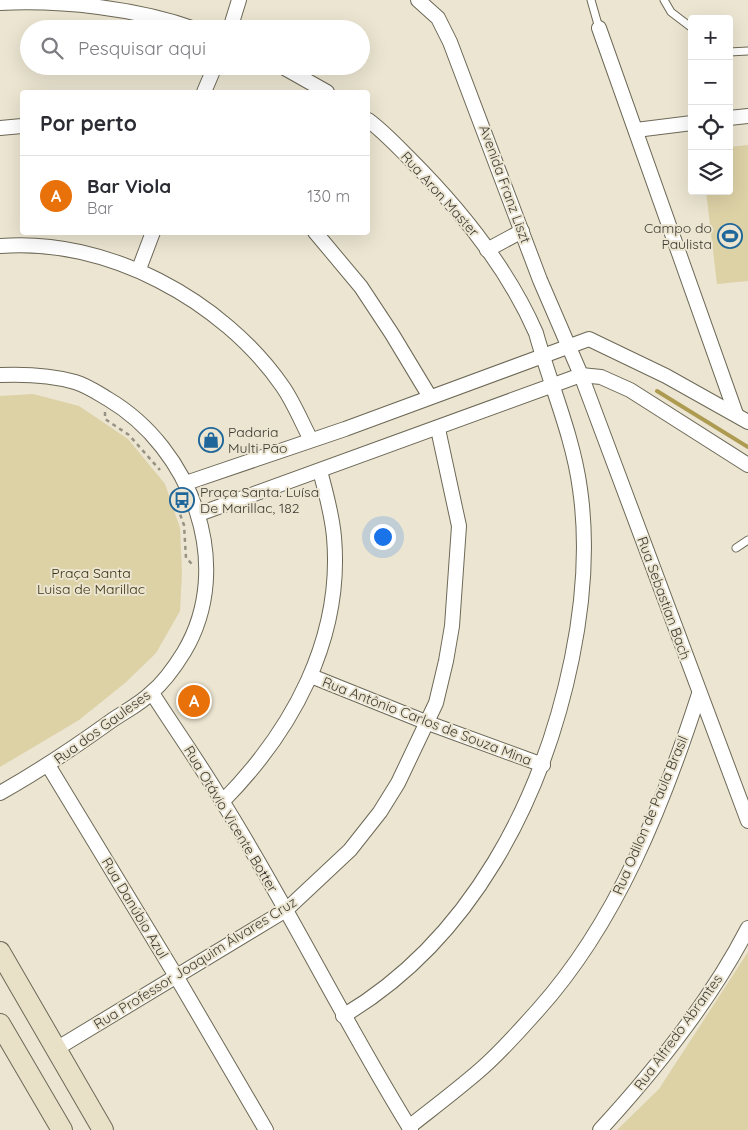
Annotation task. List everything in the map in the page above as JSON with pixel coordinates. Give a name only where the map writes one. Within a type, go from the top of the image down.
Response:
[{"type":"main road","points":[[0,952],[103,1130]]},
{"type":"main road","points":[[0,1024],[62,1130]]},
{"type":"street","points":[[233,20],[239,0]]},
{"type":"street","name":"Avenida Franz Liszt","points":[[418,0],[438,18],[450,42],[522,231],[582,375]]},
{"type":"street","points":[[0,3],[28,1],[111,9],[169,20]]},
{"type":"street","points":[[599,28],[736,414]]},
{"type":"street","points":[[205,90],[211,75]]},
{"type":"street","points":[[297,75],[323,90]]},
{"type":"street","points":[[733,118],[748,116]]},
{"type":"street","name":"Rua Aron Master","points":[[343,1016],[370,1000],[419,959],[456,918],[510,837],[543,765],[557,724],[576,640],[581,608],[584,545],[580,489],[573,454],[528,315],[469,222],[426,175],[370,122]]},
{"type":"street","points":[[636,130],[688,123]]},
{"type":"street","points":[[0,128],[20,126]]},
{"type":"street","points":[[488,250],[522,231]]},
{"type":"street","points":[[139,269],[152,235]]},
{"type":"street","points":[[318,235],[361,287],[430,397]]},
{"type":"street","points":[[0,246],[18,244],[69,249],[139,269],[184,295],[236,333],[284,387],[311,440]]},
{"type":"street","points":[[186,483],[311,440],[568,345],[589,339],[736,414],[748,422]]},
{"type":"street","name":"Rua dos Gauleses","points":[[0,376],[25,374],[76,382],[123,408],[143,425],[163,446],[186,483],[199,514],[204,545],[205,578],[202,605],[195,629],[184,652],[152,693],[48,765],[0,793]]},
{"type":"street","points":[[199,514],[438,429],[582,375],[601,377],[630,390],[748,465]]},
{"type":"street","name":"Rua Sebastian Bach","points":[[582,375],[699,694],[748,819]]},
{"type":"street","name":"Rua Professor Joaquim Álvares Cruz","points":[[56,1049],[286,910],[350,850],[380,812],[398,783],[428,723],[446,661],[452,626],[459,526],[438,429]]},
{"type":"street","points":[[223,801],[263,757],[289,718],[311,676],[325,639],[332,602],[335,564],[330,506],[320,471]]},
{"type":"street","name":"Rua Antônio Carlos de Souza Mina","points":[[311,676],[428,723],[543,765]]},
{"type":"street","name":"Rua Otávio Vicente Botter","points":[[152,693],[223,801],[286,910],[343,1016],[410,1129]]},
{"type":"street","name":"Rua Odilon de Paula Brasil","points":[[410,1129],[481,1069],[539,1008],[590,942],[631,866],[668,781],[699,694]]},
{"type":"street","name":"Rua Danúbio Azul","points":[[48,765],[176,976],[266,1130]]},
{"type":"street","name":"Rua Alfredo Abrantes","points":[[600,1130],[637,1089],[703,1004],[748,928]]},
{"type":"lane","points":[[591,0],[599,28]]},
{"type":"lane","points":[[664,0],[670,12],[688,25]]},
{"type":"lane","points":[[733,52],[748,51]]},
{"type":"lane","points":[[736,548],[748,540]]},
{"type":"path","points":[[106,419],[129,435],[161,472]]},
{"type":"path","points":[[171,489],[184,525],[186,558]]},
{"type":"green space","name":"Campo do Paulista","points":[[748,145],[748,281],[717,284],[706,195],[733,195],[733,147]]},
{"type":"green space","name":"Praça Santa Luisa de Marillac","points":[[33,394],[79,406],[128,439],[165,484],[180,528],[182,572],[180,611],[156,653],[125,683],[79,720],[0,767],[0,396]]},
{"type":"green space","points":[[748,952],[748,1130],[617,1130],[659,1089]]},
{"type":"waterway","points":[[657,391],[748,447]]},
{"type":"place","name":"Campo do Paulista","points":[[730,236]]},
{"type":"place","name":"Padaria Multi Pão","points":[[211,440]]},
{"type":"place","name":"Praça Santa. Luísa De Marillac, 182","points":[[182,500]]},
{"type":"place","name":"Bar Viola","points":[[194,701]]}]
